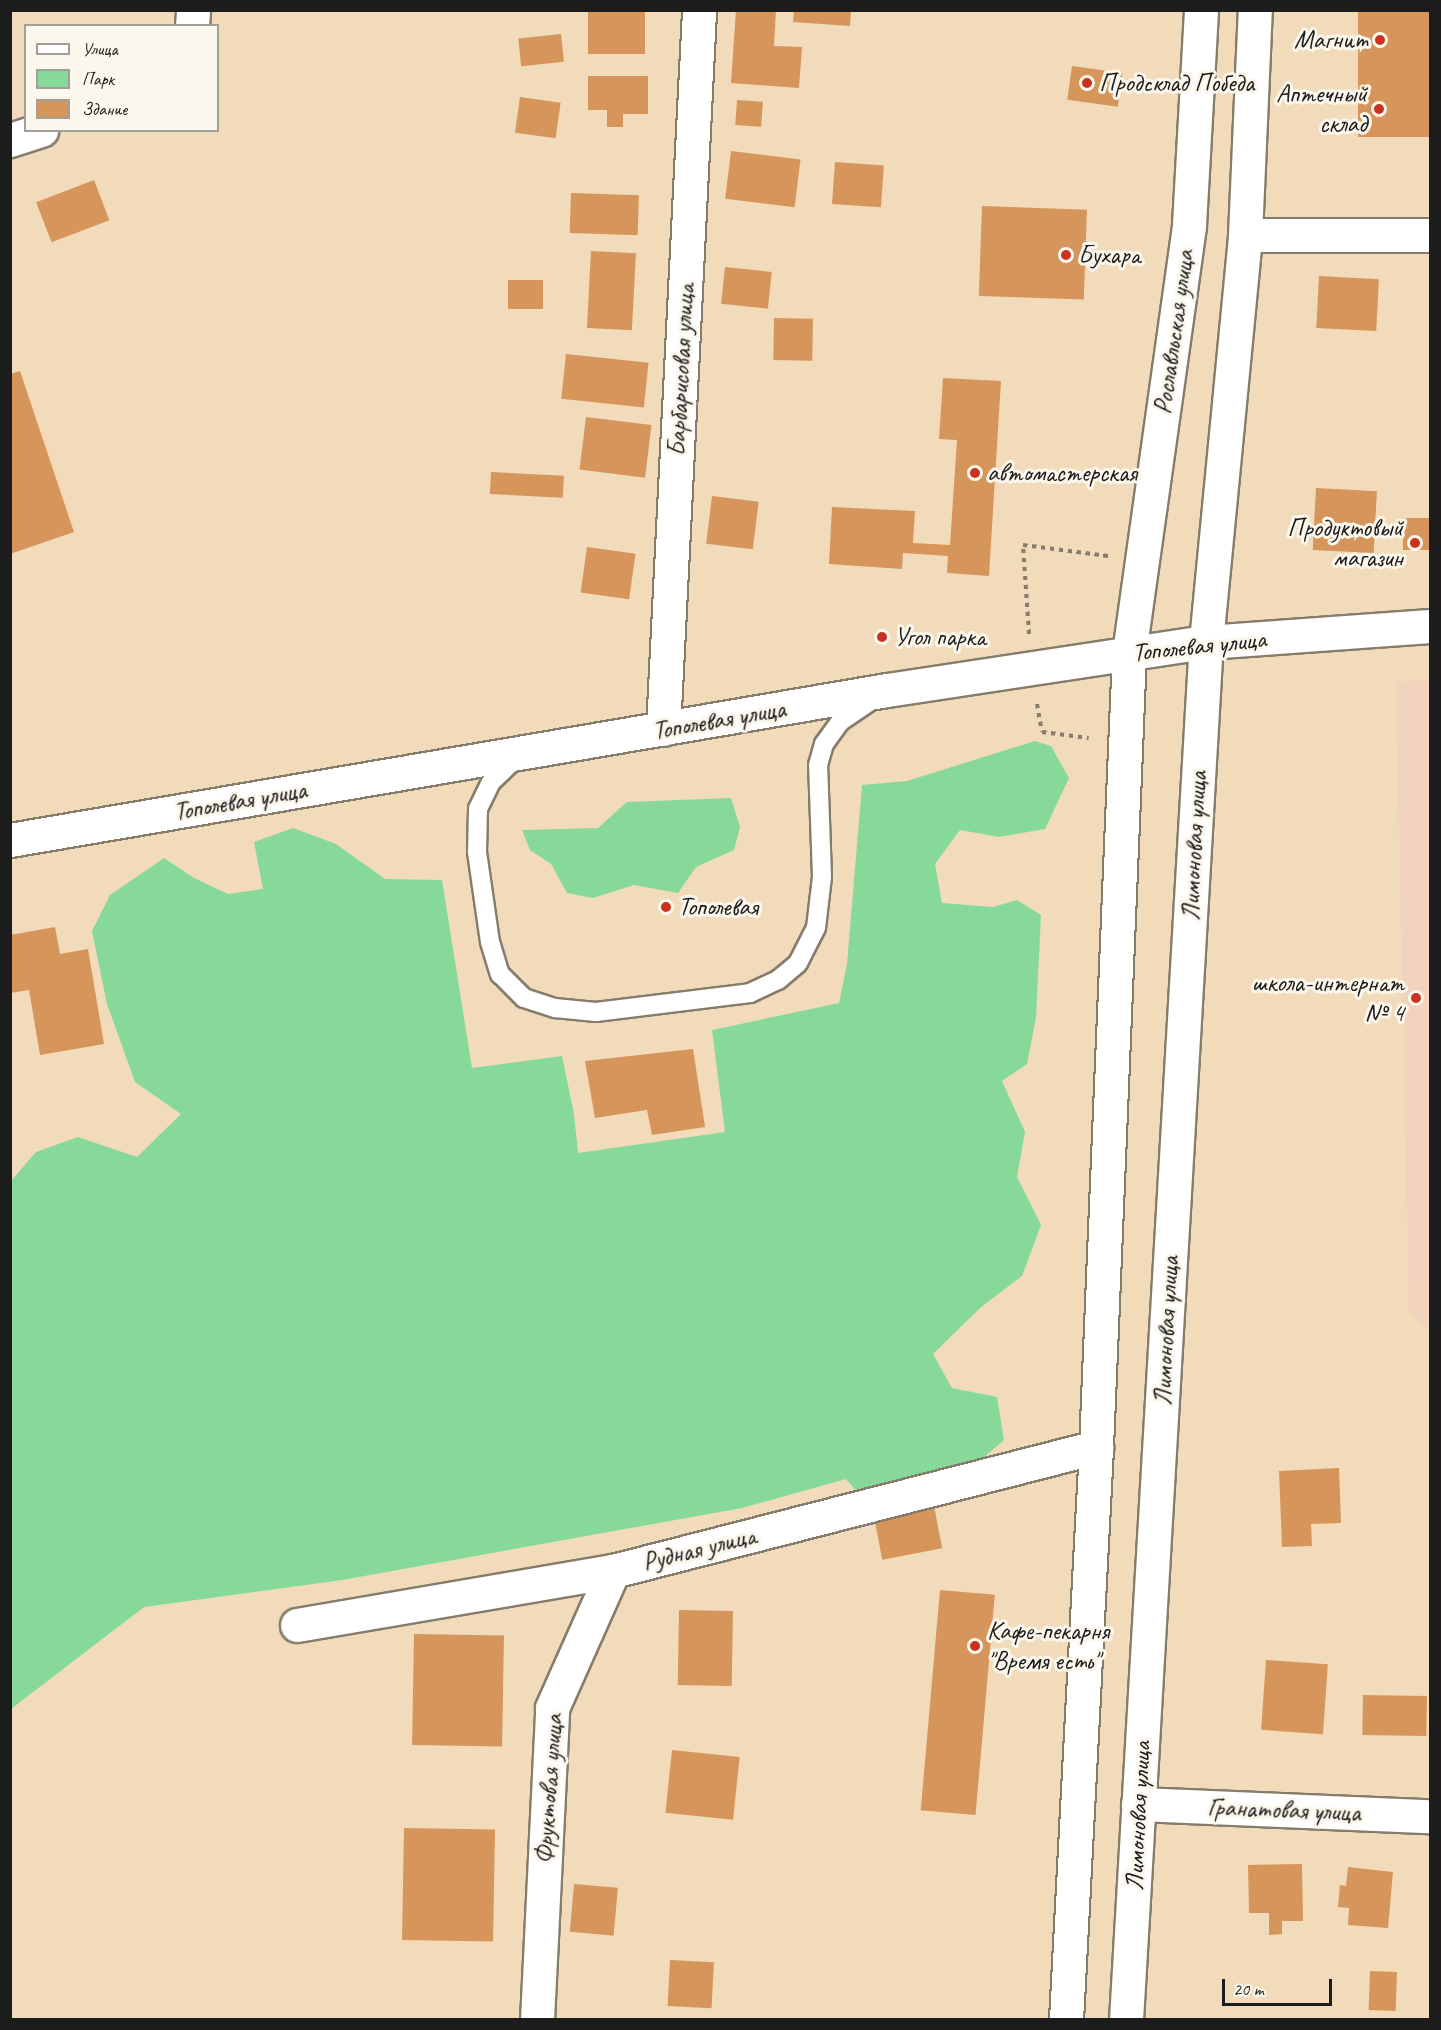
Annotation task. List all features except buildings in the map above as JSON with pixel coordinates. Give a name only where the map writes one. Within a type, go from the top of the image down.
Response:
[{"type":"main road","name":"Барбарисовая улица","points":[[663,729],[699,10]]},
{"type":"main road","name":"Рославльская улица","points":[[1129,653],[1189,225],[1201,10]]},
{"type":"main road","points":[[1206,642],[1245,235],[1255,10]]},
{"type":"main road","points":[[10,140],[35,132]]},
{"type":"main road","points":[[1245,235],[1431,235]]},
{"type":"main road","name":"Тополевая улица","points":[[10,840],[887,690],[1129,653],[1206,642],[1431,626]]},
{"type":"main road","name":"Лимоновая улица","points":[[1126,2019],[1206,642]]},
{"type":"main road","points":[[1066,2019],[1096,1448],[1129,653]]},
{"type":"main road","name":"Рудная улица","points":[[297,1625],[613,1571],[1096,1448]]},
{"type":"main road","name":"Фруктовая улица","points":[[537,2019],[552,1708],[613,1571]]},
{"type":"main road","name":"Гранатовая улица","points":[[1138,1804],[1431,1816]]},
{"type":"lane","points":[[520,754],[491,782],[478,809],[477,852],[490,942],[501,974],[524,998],[555,1008],[596,1012],[750,993],[778,980],[798,963],[816,928],[822,877],[818,765],[824,744],[841,721],[887,690]]},
{"type":"shaded area","name":"школа-интернат № 4","points":[[1430,679],[1430,1330],[1409,1313],[1396,683]]},
{"type":"green space","points":[[1035,741],[1051,746],[1069,778],[1045,829],[999,837],[960,830],[935,864],[942,903],[993,907],[1017,900],[1041,915],[1036,1017],[1027,1064],[1002,1081],[1025,1132],[1017,1177],[1041,1225],[1022,1276],[980,1308],[933,1354],[952,1388],[997,1397],[1004,1440],[960,1478],[859,1494],[846,1479],[742,1508],[342,1580],[144,1607],[11,1709],[11,1181],[36,1152],[78,1137],[137,1157],[181,1114],[135,1082],[107,1004],[92,931],[110,895],[164,858],[194,878],[228,894],[263,889],[254,842],[293,828],[336,844],[385,879],[442,880],[472,1068],[562,1056],[574,1114],[578,1153],[725,1132],[712,1030],[839,1003],[847,964],[862,785],[907,781]]},
{"type":"green space","points":[[731,798],[740,827],[734,850],[696,867],[678,893],[634,885],[593,898],[567,893],[551,864],[530,850],[522,830],[598,828],[627,802]]},
{"type":"place","name":"Магнит","points":[[1380,40]]},
{"type":"place","name":"Продсклад Победа","points":[[1087,83]]},
{"type":"place","name":"Аптечный склад","points":[[1379,109]]},
{"type":"place","name":"Бухара","points":[[1066,255]]},
{"type":"place","name":"автомастерская","points":[[975,473]]},
{"type":"place","name":"Продуктовый магазин","points":[[1415,543]]},
{"type":"place","name":"Угол парка","points":[[882,637]]},
{"type":"place","name":"Тополевая","points":[[666,907]]},
{"type":"place","name":"школа-интернат № 4","points":[[1416,998]]},
{"type":"place","name":"Кафе-пекарня \"Время есть\"","points":[[975,1646]]}]
